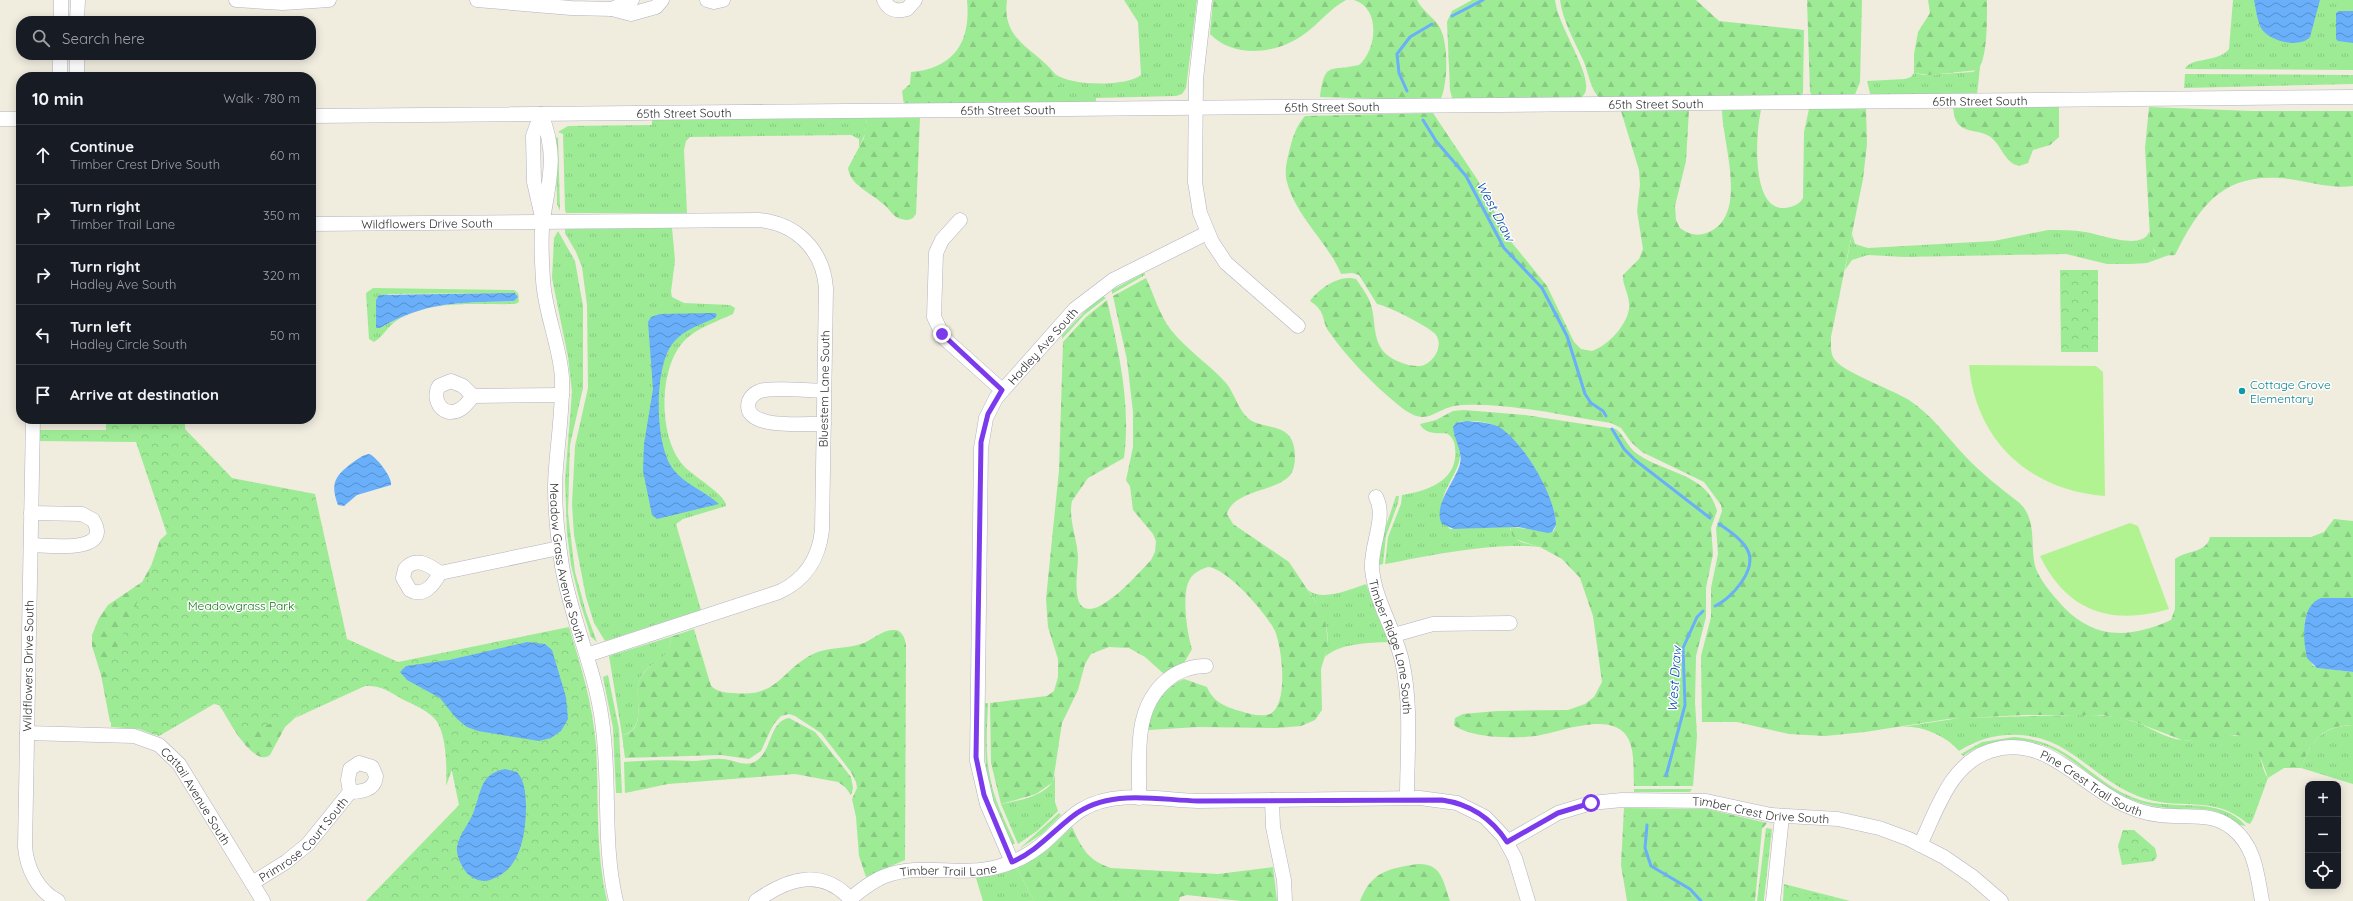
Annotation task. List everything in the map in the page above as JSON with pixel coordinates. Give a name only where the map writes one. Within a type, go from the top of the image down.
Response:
[{"type":"street","points":[[61,0],[61,16]]},
{"type":"street","points":[[77,16],[78,0]]},
{"type":"street","points":[[236,0],[283,3],[329,0]]},
{"type":"street","points":[[477,0],[571,8],[612,9],[631,14],[656,7],[662,0]]},
{"type":"street","points":[[612,9],[632,0]]},
{"type":"street","points":[[707,0],[714,2],[723,0]]},
{"type":"street","points":[[884,0],[888,6],[897,11],[907,9],[915,0]]},
{"type":"street","points":[[1205,0],[1204,26],[1196,66],[1195,190],[1200,213],[1207,232],[1219,254],[1232,270],[1298,326]]},
{"type":"street","points":[[60,60],[60,72]]},
{"type":"street","points":[[77,60],[77,72]]},
{"type":"street","name":"65th Street South","points":[[316,116],[1195,109],[2353,97]]},
{"type":"street","name":"Meadow Grass Avenue South","points":[[541,114],[550,135],[551,182],[543,222],[544,291],[560,361],[562,395],[555,487],[559,548],[569,599],[587,655],[600,705],[605,741],[608,852],[616,901]]},
{"type":"street","points":[[0,119],[16,119]]},
{"type":"street","name":"Bluestem Lane South","points":[[543,222],[758,220],[774,222],[790,228],[812,248],[824,272],[826,288],[821,534],[816,556],[799,580],[786,589],[770,596],[587,655]]},
{"type":"street","points":[[960,220],[942,240],[936,253],[934,317],[944,338],[1002,390]]},
{"type":"street","name":"Wildflowers Drive South","points":[[316,224],[543,222]]},
{"type":"street","name":"Hadley Ave South","points":[[1012,862],[984,795],[976,757],[981,442],[988,414],[1002,390],[1057,329],[1095,292],[1120,276],[1207,232]]},
{"type":"street","points":[[824,391],[764,390],[754,394],[749,404],[751,414],[760,422],[824,424]]},
{"type":"street","points":[[473,396],[562,395]]},
{"type":"street","name":"Wildflowers Drive South","points":[[33,424],[26,854],[37,881],[48,894],[58,901]]},
{"type":"street","name":"Timber Ridge Lane South","points":[[1376,497],[1379,507],[1379,518],[1373,546],[1372,568],[1375,585],[1402,661],[1406,688],[1408,798]]},
{"type":"street","points":[[31,512],[82,514],[93,520],[96,529],[94,539],[86,545],[31,545]]},
{"type":"street","points":[[440,573],[559,548]]},
{"type":"street","points":[[1394,635],[1433,624],[1510,623]]},
{"type":"street","points":[[1139,798],[1140,730],[1147,705],[1158,689],[1174,675],[1189,668],[1206,666]]},
{"type":"street","name":"Cattail Avenue South","points":[[27,733],[126,735],[143,738],[159,745],[179,764],[263,901]]},
{"type":"street","name":"Pine Crest Trail South","points":[[1920,845],[1948,788],[1961,768],[1973,758],[1991,750],[2020,748],[2055,758],[2109,797],[2133,809],[2158,815],[2204,816],[2228,826],[2242,839],[2252,854],[2262,901]]},
{"type":"street","name":"Primrose Court South","points":[[252,883],[286,862],[308,844],[350,792]]},
{"type":"street","name":"Timber Trail Lane","points":[[851,900],[874,881],[898,872],[912,870],[977,871],[1012,862],[1037,848],[1066,821],[1088,806],[1112,799],[1139,798],[1198,801],[1408,798],[1442,800],[1466,806],[1488,820],[1507,842],[1515,858],[1528,901]]},
{"type":"street","points":[[1272,800],[1274,832],[1284,880],[1285,901]]},
{"type":"street","name":"Timber Crest Drive South","points":[[1507,842],[1558,813],[1584,804],[1616,800],[1706,801],[1782,817],[1838,819],[1856,822],[1886,831],[1920,845],[1961,869],[2001,901]]},
{"type":"street","points":[[1773,901],[1782,817]]},
{"type":"street","points":[[756,901],[780,885],[805,880],[831,885],[851,900]]},
{"type":"green space","points":[[967,0],[1007,0],[1009,25],[1022,43],[1055,74],[1060,88],[1060,104],[904,105],[902,91],[910,84],[911,72],[939,65],[957,50],[963,40],[968,15]]},
{"type":"green space","points":[[1124,0],[1197,0],[1186,88],[1182,94],[1176,96],[1096,98],[1096,103],[1060,104],[1059,86],[1055,74],[1073,81],[1098,84],[1123,82],[1141,75],[1138,22]]},
{"type":"green space","points":[[1213,0],[1346,0],[1334,8],[1303,35],[1281,46],[1268,50],[1256,51],[1231,47],[1220,42],[1210,34]]},
{"type":"green space","points":[[1354,0],[1417,0],[1422,8],[1435,21],[1443,35],[1446,54],[1445,85],[1440,101],[1320,97],[1324,77],[1327,72],[1335,68],[1359,65],[1370,50],[1373,30],[1372,20],[1369,11],[1363,4]]},
{"type":"green space","points":[[1472,0],[1555,0],[1557,10],[1586,80],[1586,89],[1583,96],[1580,99],[1453,101],[1450,90],[1447,22],[1452,11]]},
{"type":"green space","points":[[1560,0],[1696,0],[1719,21],[1804,30],[1803,93],[1800,97],[1600,99],[1592,86],[1584,62],[1573,39]]},
{"type":"green space","points":[[1807,0],[1862,0],[1860,82],[1854,97],[1813,97],[1810,92]]},
{"type":"green space","points":[[1928,0],[1987,0],[1987,26],[1984,56],[1978,70],[1929,75],[1914,73],[1914,54],[1918,32],[1930,13]]},
{"type":"green space","points":[[2233,0],[2353,0],[2353,70],[2185,69],[2192,63],[2218,56],[2229,49]]},
{"type":"green space","points":[[1980,67],[1977,95],[1871,97],[1867,81],[1905,79],[1911,77],[1914,73],[1924,75],[1973,72]]},
{"type":"green space","points":[[2185,74],[2353,75],[2353,84],[2184,88]]},
{"type":"green space","points":[[2059,107],[2059,137],[2050,145],[2033,150],[2028,163],[2019,166],[2009,161],[1993,139],[1989,136],[1963,128],[1959,125],[1953,108]]},
{"type":"green space","points":[[2149,107],[2251,111],[2353,111],[2353,186],[2337,187],[2289,179],[2267,178],[2248,180],[2232,186],[2218,194],[2206,206],[2195,220],[2175,255],[2160,254],[2154,250],[2150,236],[2145,148]]},
{"type":"green space","points":[[1809,109],[1866,109],[1867,144],[1863,179],[1831,337],[1833,358],[1848,370],[1902,396],[1925,412],[1977,468],[2024,508],[2031,524],[2036,569],[2040,578],[2049,590],[2071,614],[2084,623],[2097,629],[2110,632],[2125,633],[2139,631],[2155,626],[2171,620],[2175,609],[2175,559],[2179,556],[2200,549],[2208,542],[2210,537],[2311,537],[2324,532],[2334,519],[2353,521],[2353,598],[2319,599],[2307,614],[2305,619],[2305,633],[2307,647],[2313,666],[2353,672],[2353,725],[2333,728],[2319,736],[2309,750],[2301,768],[2284,768],[2268,778],[2255,743],[2248,737],[2236,735],[2206,740],[2182,740],[2133,721],[2102,715],[2024,715],[1948,719],[1865,732],[1825,736],[1789,734],[1737,722],[1702,722],[1701,656],[1711,617],[1711,588],[1718,554],[1716,528],[1722,511],[1721,505],[1704,482],[1642,452],[1631,442],[1621,428],[1611,423],[1519,408],[1482,405],[1453,406],[1424,417],[1408,412],[1379,388],[1353,362],[1327,328],[1322,313],[1316,305],[1310,301],[1324,287],[1336,281],[1350,278],[1356,279],[1370,302],[1373,311],[1376,337],[1378,343],[1386,354],[1402,363],[1412,366],[1420,366],[1429,362],[1436,354],[1438,349],[1438,339],[1432,331],[1408,317],[1377,304],[1359,275],[1352,273],[1341,274],[1328,251],[1297,207],[1287,182],[1286,167],[1293,138],[1299,124],[1305,116],[1433,113],[1477,179],[1509,239],[1547,286],[1574,342],[1581,349],[1592,351],[1599,348],[1612,338],[1627,317],[1629,302],[1623,281],[1623,275],[1639,259],[1643,249],[1637,211],[1640,185],[1639,170],[1621,111],[1689,110],[1686,161],[1675,206],[1676,220],[1680,228],[1691,234],[1698,235],[1709,232],[1721,223],[1728,210],[1731,194],[1730,176],[1722,110],[1761,110],[1757,151],[1761,184],[1766,197],[1774,206],[1785,208],[1795,205],[1803,198],[1804,132]]},
{"type":"green space","points":[[920,117],[916,214],[911,219],[904,220],[896,217],[877,199],[857,184],[848,168],[864,138],[867,118]]},
{"type":"green space","points":[[867,118],[865,134],[859,147],[859,139],[851,135],[690,137],[686,141],[684,150],[687,213],[566,213],[565,210],[563,134],[558,132],[568,126],[652,125],[652,119]]},
{"type":"green space","points":[[558,137],[560,211],[557,204],[556,138]]},
{"type":"green space","points":[[672,228],[675,260],[671,292],[672,297],[684,303],[730,305],[735,308],[733,314],[702,328],[685,340],[676,352],[670,367],[664,402],[669,437],[675,453],[687,469],[721,496],[725,501],[726,506],[683,519],[676,524],[701,610],[605,641],[594,623],[586,597],[574,535],[572,504],[575,446],[588,388],[587,305],[582,267],[576,252],[565,233],[565,229]]},
{"type":"green space","points":[[2048,230],[2080,231],[2130,241],[2145,238],[2149,232],[2154,251],[2169,255],[2147,263],[2107,264],[2066,254],[1904,257],[1868,255],[1852,260],[1845,270],[1852,234],[1855,244],[1868,248],[1994,241]]},
{"type":"green space","points":[[558,231],[575,261],[583,306],[583,388],[570,445],[568,513],[575,572],[586,612],[597,642],[591,637],[580,602],[571,565],[567,533],[565,480],[572,392],[568,357],[552,278],[554,238]]},
{"type":"green space","points":[[2060,270],[2098,270],[2098,352],[2061,352]]},
{"type":"green space","points":[[1144,273],[1145,275],[1112,294],[1112,290]]},
{"type":"green space","points":[[1146,278],[1160,312],[1171,330],[1226,383],[1245,415],[1254,422],[1281,430],[1290,437],[1292,441],[1295,453],[1295,462],[1293,470],[1288,477],[1280,483],[1239,499],[1232,505],[1227,514],[1233,524],[1289,562],[1321,610],[1326,624],[1328,646],[1321,669],[1322,710],[1315,720],[1301,726],[1277,728],[1198,727],[1148,730],[1152,714],[1159,700],[1164,693],[1184,679],[1207,687],[1213,697],[1225,706],[1251,714],[1270,714],[1276,709],[1280,699],[1282,688],[1282,662],[1278,639],[1271,623],[1246,593],[1235,583],[1216,569],[1208,567],[1194,574],[1187,585],[1185,603],[1188,634],[1192,649],[1184,663],[1164,674],[1145,657],[1129,648],[1109,647],[1091,654],[1085,664],[1078,690],[1062,723],[1053,782],[1036,794],[1001,804],[991,763],[990,703],[1047,696],[1054,691],[1058,677],[1058,659],[1048,627],[1046,599],[1059,470],[1063,342],[1086,317],[1107,300],[1123,379],[1126,438],[1124,458],[1088,478],[1072,501],[1071,514],[1078,556],[1076,585],[1079,602],[1085,608],[1094,608],[1105,603],[1138,574],[1151,560],[1155,552],[1156,541],[1153,534],[1133,510],[1130,486],[1126,480],[1133,447],[1133,412],[1127,360],[1113,296]]},
{"type":"green space","points":[[373,288],[514,290],[518,293],[519,302],[515,304],[441,306],[461,303],[514,301],[517,294],[388,294],[380,328],[409,314],[393,323],[374,342],[369,339],[366,293]]},
{"type":"green space","points":[[1102,296],[1106,298],[1084,315],[1062,339],[1062,335]]},
{"type":"green space","points":[[1969,365],[2096,366],[2103,372],[2105,496],[2078,492],[2053,484],[2030,472],[2011,457],[1995,438],[1983,417],[1974,392]]},
{"type":"green space","points":[[1464,410],[1525,415],[1616,429],[1636,453],[1647,460],[1694,481],[1712,498],[1717,511],[1711,528],[1713,554],[1706,588],[1706,617],[1696,656],[1695,702],[1697,736],[1693,786],[1634,786],[1631,745],[1622,731],[1612,725],[1585,725],[1535,736],[1505,737],[1470,733],[1454,725],[1455,718],[1463,714],[1497,711],[1568,710],[1585,704],[1594,697],[1602,682],[1593,616],[1580,578],[1562,559],[1540,547],[1515,539],[1512,535],[1510,527],[1552,532],[1556,526],[1552,505],[1546,491],[1520,447],[1498,427],[1489,423],[1473,421],[1459,422],[1454,426],[1454,433],[1430,432],[1422,428],[1420,424],[1436,420],[1453,411]]},
{"type":"green space","name":"Meadowgrass Park","points":[[106,424],[185,424],[185,429],[232,478],[315,494],[347,639],[398,662],[569,627],[586,686],[592,716],[596,746],[599,843],[603,882],[607,901],[366,901],[459,805],[441,719],[374,682],[240,736],[219,699],[155,735],[139,729],[111,727],[111,662],[167,534],[136,442],[40,441],[40,430],[106,430]]},
{"type":"green space","points":[[1446,433],[1454,433],[1460,449],[1460,456],[1457,467],[1445,491],[1441,506],[1440,518],[1450,529],[1510,527],[1513,536],[1520,542],[1540,547],[1502,546],[1462,550],[1385,564],[1388,537],[1401,504],[1402,495],[1431,487],[1447,476],[1452,469],[1455,459],[1455,446],[1454,441]]},
{"type":"green space","points":[[1396,496],[1399,496],[1398,503],[1386,536],[1383,564],[1379,565],[1382,538]]},
{"type":"green space","points":[[2130,523],[2138,526],[2169,609],[2148,614],[2129,616],[2093,610],[2078,602],[2064,590],[2051,575],[2040,556]]},
{"type":"green space","points":[[170,531],[133,723],[110,722],[101,675],[92,646],[92,635],[99,618],[108,605],[142,582],[151,566],[160,540]]},
{"type":"green space","points":[[1366,584],[1388,642],[1364,643],[1346,646],[1331,652],[1325,657],[1328,638],[1325,621],[1322,613],[1308,590],[1321,595],[1329,595]]},
{"type":"green space","points":[[694,629],[711,686],[716,690],[731,693],[749,693],[770,687],[802,660],[818,652],[861,644],[881,633],[890,630],[897,630],[901,633],[904,637],[906,645],[905,860],[866,877],[859,856],[856,817],[852,799],[857,788],[856,782],[851,772],[821,733],[795,716],[789,714],[781,716],[773,725],[761,751],[749,759],[721,755],[625,758],[622,735],[630,732],[635,727],[637,721],[638,689],[642,675],[668,651],[670,637]]},
{"type":"green space","points":[[670,637],[668,651],[642,675],[638,689],[638,713],[635,727],[630,732],[622,735],[609,656]]},
{"type":"green space","points":[[608,675],[619,729],[622,793],[616,793],[613,728],[603,677]]},
{"type":"green space","points":[[374,680],[441,716],[458,753],[446,786],[444,741],[438,724],[427,712],[393,693],[375,686],[365,686],[295,718],[311,703]]},
{"type":"green space","points":[[217,699],[225,714],[219,705],[214,704],[159,736],[147,731],[156,730]]},
{"type":"green space","points":[[217,699],[311,703],[285,727],[270,755],[263,757],[255,754],[239,737]]},
{"type":"green space","points":[[984,703],[988,703],[988,768],[997,802],[1015,843],[1012,845],[993,799],[986,774]]},
{"type":"green space","points":[[2098,715],[2120,718],[2141,724],[2170,737],[2183,740],[2199,740],[2236,736],[2249,737],[2256,745],[2263,768],[2268,778],[2250,824],[2235,814],[2211,806],[2160,802],[2134,795],[2114,784],[2066,750],[2040,738],[2012,735],[1998,736],[1971,744],[1959,751],[1940,736],[1933,733],[1917,728],[1901,727],[1960,718]]},
{"type":"green space","points":[[789,718],[815,732],[824,743],[851,777],[853,788],[851,795],[845,787],[838,782],[795,774],[668,784],[625,793],[624,762],[726,759],[744,764],[752,763],[764,754],[777,726],[782,721]]},
{"type":"green space","points":[[2353,725],[2353,784],[2301,768],[2309,749],[2319,736],[2333,728]]},
{"type":"green space","points":[[2014,737],[2035,740],[2052,746],[2067,754],[2108,784],[2123,793],[2140,800],[2153,803],[2210,807],[2223,810],[2235,816],[2246,826],[2238,824],[2214,811],[2165,808],[2134,800],[2119,794],[2065,756],[2040,744],[2014,740],[2000,741],[1987,744],[1963,756],[1961,754],[1982,742]]},
{"type":"green space","points":[[1055,774],[1055,802],[1058,811],[1037,831],[1018,844],[1001,804],[1025,799],[1042,792],[1053,781]]},
{"type":"green space","points":[[1634,789],[1692,789],[1690,792],[1634,792]]},
{"type":"green space","points":[[1624,808],[1707,809],[1767,823],[1762,829],[1755,901],[1627,901],[1621,865]]},
{"type":"green space","points":[[1059,813],[1061,815],[1042,834],[1019,849]]},
{"type":"green space","points":[[1072,827],[1086,852],[1096,861],[1111,868],[1218,874],[1273,867],[1277,901],[1241,901],[1187,895],[1180,897],[1179,901],[1034,901],[1017,868],[1047,850]]},
{"type":"green space","points":[[1766,828],[1772,829],[1764,901],[1757,901]]},
{"type":"green space","points":[[2123,830],[2134,830],[2155,848],[2157,856],[2154,861],[2122,865],[2118,846]]},
{"type":"green space","points":[[1417,864],[1425,864],[1437,870],[1443,880],[1450,901],[1360,901],[1370,883],[1382,873]]},
{"type":"green space","points":[[1017,868],[1034,901],[983,901],[976,878],[1000,874]]},
{"type":"green space","points":[[1784,884],[1850,901],[1783,901]]},
{"type":"green space","points":[[1807,894],[1840,901],[1804,901],[1803,896]]},
{"type":"water","points":[[2254,0],[2320,0],[2310,37],[2305,41],[2292,43],[2270,37],[2261,28]]},
{"type":"water","points":[[2339,11],[2353,11],[2353,43],[2338,41],[2336,39],[2336,13]]},
{"type":"water","points":[[515,293],[518,297],[514,301],[461,303],[429,308],[413,312],[380,328],[376,328],[376,300],[379,295]]},
{"type":"water","points":[[660,314],[717,314],[715,318],[687,331],[673,343],[667,354],[662,369],[659,405],[662,442],[673,469],[683,479],[719,504],[657,519],[652,515],[643,471],[644,444],[653,389],[648,322],[651,317]]},
{"type":"water","points":[[1466,421],[1495,425],[1508,434],[1518,444],[1528,457],[1544,485],[1550,500],[1555,513],[1556,525],[1552,532],[1548,533],[1518,527],[1454,529],[1442,524],[1440,509],[1442,501],[1458,470],[1461,459],[1453,427],[1456,423]]},
{"type":"water","points":[[369,454],[376,459],[383,468],[389,477],[391,485],[357,495],[344,506],[338,505],[334,485],[338,476],[352,463],[362,456]]},
{"type":"water","points":[[2321,598],[2353,598],[2353,672],[2317,668],[2307,658],[2304,633],[2306,616],[2309,608],[2314,602]]},
{"type":"water","points":[[527,642],[545,644],[552,650],[566,697],[568,719],[561,731],[551,738],[539,741],[478,731],[467,727],[456,718],[440,698],[407,680],[400,672],[406,666],[449,660]]},
{"type":"water","points":[[505,769],[517,772],[523,783],[525,791],[526,815],[523,838],[520,849],[509,868],[501,875],[490,880],[480,881],[468,874],[462,866],[457,853],[458,842],[472,815],[486,779],[497,771]]},
{"type":"waterway","name":"West Draw","points":[[1452,16],[1483,0]]},
{"type":"waterway","name":"West Draw","points":[[1407,91],[1399,73],[1397,54],[1410,37],[1432,24]]},
{"type":"waterway","name":"West Draw","points":[[1423,120],[1436,141],[1466,176],[1504,248],[1542,288],[1567,336],[1585,394],[1591,403],[1603,411],[1606,416]]},
{"type":"waterway","name":"West Draw","points":[[1612,429],[1624,449],[1635,460],[1710,518]]},
{"type":"waterway","name":"West Draw","points":[[1715,606],[1735,591],[1741,583],[1746,575],[1750,559],[1748,551],[1740,539],[1719,524]]},
{"type":"waterway","name":"West Draw","points":[[1666,776],[1685,705],[1683,648],[1697,617],[1703,611]]},
{"type":"waterway","name":"West Draw","points":[[1647,825],[1645,848],[1651,866],[1690,889],[1701,901]]},
{"type":"place","name":"Cottage Grove Elementary","points":[[2242,391]]},
{"type":"route","points":[[942,334],[947,341],[1002,390],[988,414],[981,442],[976,757],[979,778],[988,808],[1012,862],[1037,848],[1066,821],[1082,809],[1112,799],[1162,798],[1198,801],[1428,798],[1458,803],[1479,813],[1492,824],[1507,842],[1547,818],[1578,806],[1591,803]]}]
